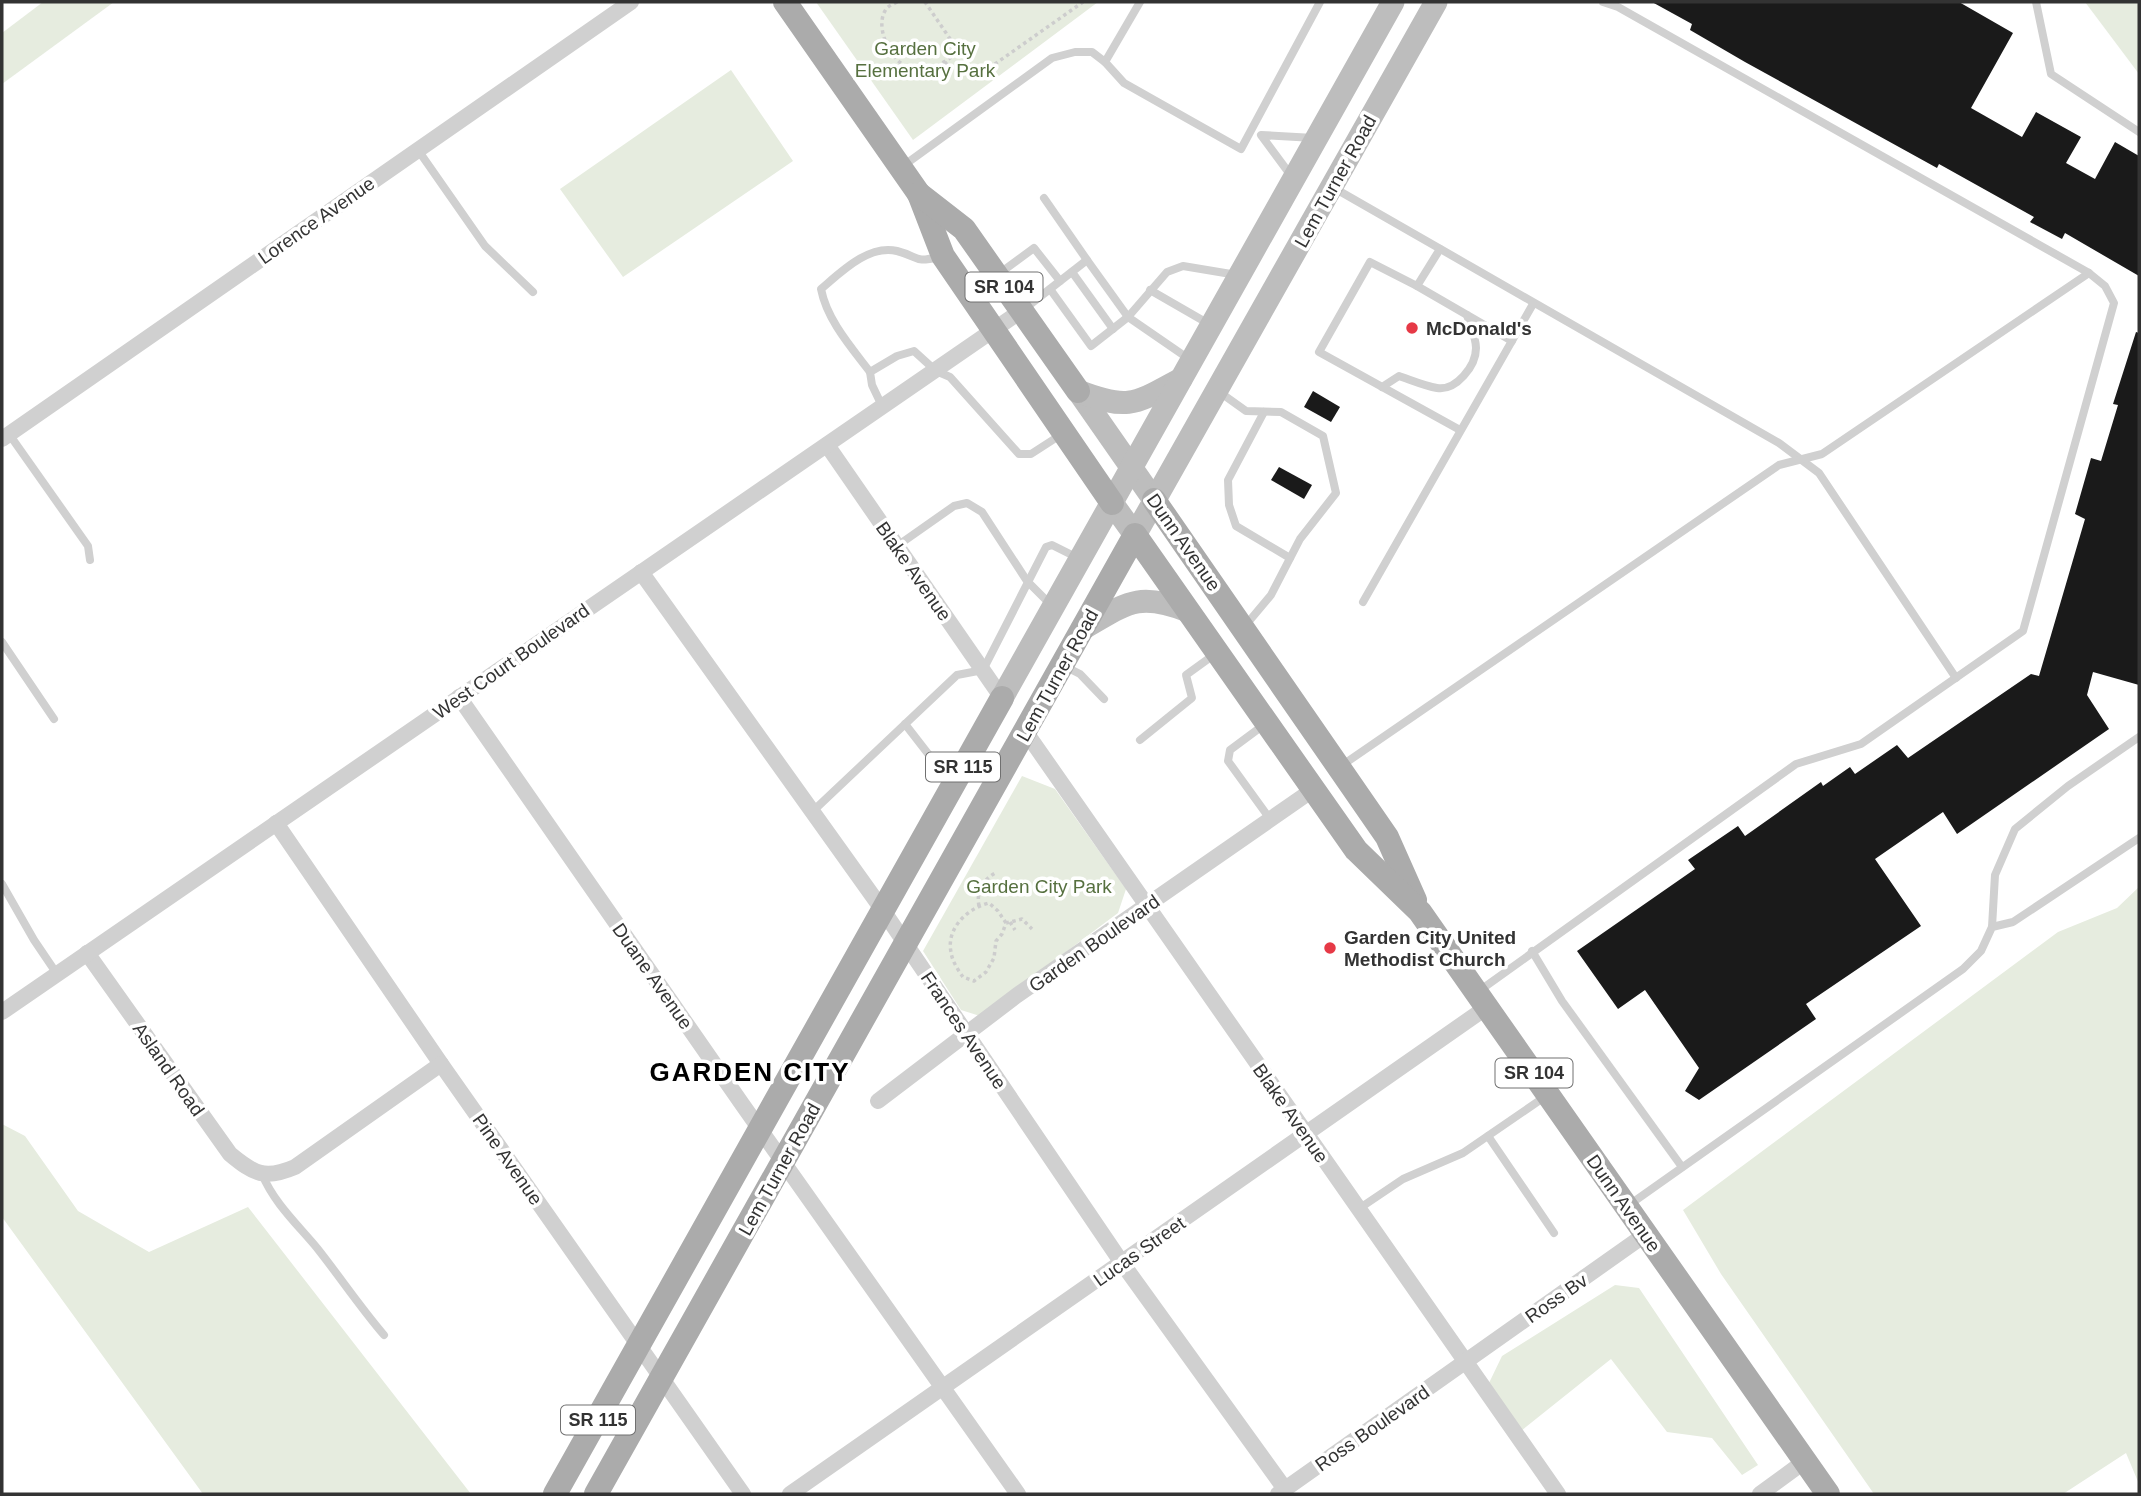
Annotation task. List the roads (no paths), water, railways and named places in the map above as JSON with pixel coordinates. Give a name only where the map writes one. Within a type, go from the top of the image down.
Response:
[{"type":"main road","name":"Dunn Avenue","points":[[785,2],[919,194],[943,256],[1063,433],[1356,850],[1420,912],[1828,1494]]},
{"type":"main road","name":"Lem Turner Road","points":[[555,1494],[1393,2]]},
{"type":"main road","name":"Lem Turner Road","points":[[596,1494],[1436,2]]},
{"type":"main road","name":"Dunn Avenue","points":[[919,194],[964,229],[1132,467],[1387,837],[1420,912]]},
{"type":"main road","points":[[1078,391],[1105,402],[1131,404],[1142,400],[1186,370]]},
{"type":"main road","points":[[1082,629],[1120,607],[1143,600],[1168,603],[1188,611]]},
{"type":"street","name":"Lorence Avenue","points":[[6,436],[631,2]]},
{"type":"street","name":"West Court Boulevard","points":[[2,1012],[1021,311]]},
{"type":"street","name":"Blake Avenue","points":[[827,445],[1002,698]]},
{"type":"street","name":"Frances Avenue","points":[[641,572],[882,909],[1122,1263],[1282,1492]]},
{"type":"street","name":"Duane Avenue","points":[[459,697],[1018,1494]]},
{"type":"street","name":"Blake Avenue","points":[[1025,732],[1558,1494]]},
{"type":"street","name":"Garden Boulevard","points":[[878,1101],[1016,996],[1314,789]]},
{"type":"street","name":"Pine Avenue","points":[[276,823],[441,1064],[743,1494]]},
{"type":"street","name":"Asland Road","points":[[87,953],[230,1154],[247,1169],[262,1174]]},
{"type":"street","name":"Lucas Street","points":[[790,1494],[1306,1134],[1482,1000]]},
{"type":"street","points":[[262,1174],[278,1174],[295,1167],[441,1064]]},
{"type":"street","name":"Ross Bv","points":[[1465,1362],[1646,1234]]},
{"type":"street","name":"Ross Boulevard","points":[[1282,1492],[1465,1362]]},
{"type":"street","points":[[1760,1494],[1805,1461]]},
{"type":"lane","points":[[1105,62],[1140,2]]},
{"type":"lane","points":[[901,168],[1052,58],[1075,52],[1092,52],[1124,83],[1241,149],[1319,2]]},
{"type":"lane","points":[[1482,1000],[1532,951],[1796,764],[1861,744],[2023,631],[2114,303],[2105,286],[2090,273],[1618,7],[1603,2]]},
{"type":"lane","points":[[2036,2],[2051,75],[2139,132]]},
{"type":"lane","points":[[1252,129],[1261,135],[1294,179]]},
{"type":"lane","points":[[1261,135],[1317,138]]},
{"type":"lane","points":[[418,149],[485,246],[533,292]]},
{"type":"lane","points":[[1331,186],[1779,443],[1819,473],[1956,678]]},
{"type":"lane","points":[[1044,198],[1128,317],[1186,370]]},
{"type":"lane","points":[[996,275],[1034,248],[1060,281]]},
{"type":"lane","points":[[1417,286],[1440,249]]},
{"type":"lane","points":[[883,408],[870,372],[849,345],[824,304],[821,289],[874,250],[896,251],[920,261],[943,256]]},
{"type":"lane","points":[[1021,311],[1087,260]]},
{"type":"lane","points":[[1460,430],[1319,352],[1370,262],[1512,341]]},
{"type":"lane","points":[[1050,289],[1091,346],[1128,317],[1167,272],[1184,266],[1240,275]]},
{"type":"lane","points":[[1072,272],[1113,329]]},
{"type":"lane","points":[[1339,768],[1779,465],[1822,454],[2090,273]]},
{"type":"lane","points":[[1150,290],[1211,325]]},
{"type":"lane","points":[[1363,602],[1533,304]]},
{"type":"lane","points":[[1381,387],[1399,376],[1436,388],[1457,384],[1476,352],[1467,315]]},
{"type":"lane","points":[[870,372],[897,356],[914,351],[936,371],[950,377],[1019,454],[1031,454],[1063,433]]},
{"type":"lane","points":[[1216,390],[1246,411],[1281,412],[1323,436],[1336,493],[1300,539],[1271,595],[1243,628]]},
{"type":"lane","points":[[1264,412],[1228,480],[1229,506],[1236,526],[1290,558]]},
{"type":"lane","points":[[6,436],[88,546],[90,560]]},
{"type":"lane","points":[[897,546],[954,506],[967,503],[982,512],[1027,581],[1053,607]]},
{"type":"lane","points":[[811,812],[957,676],[983,670],[1046,547],[1052,545],[1080,559]]},
{"type":"lane","points":[[2,642],[54,719]]},
{"type":"lane","points":[[1140,740],[1192,698],[1186,676],[1217,652]]},
{"type":"lane","points":[[1062,665],[1080,674],[1104,699]]},
{"type":"lane","points":[[1267,723],[1230,750],[1228,761],[1270,819]]},
{"type":"lane","points":[[905,724],[936,764],[955,780]]},
{"type":"lane","points":[[1627,1207],[1963,969],[1981,951],[1992,927],[1995,875],[2015,829],[2068,786],[2139,737]]},
{"type":"lane","points":[[1992,927],[2012,922],[2139,838]]},
{"type":"lane","points":[[2,884],[57,974]]},
{"type":"lane","points":[[1532,951],[1562,1001],[1682,1167]]},
{"type":"lane","points":[[1357,1210],[1403,1179],[1463,1153],[1549,1094]]},
{"type":"lane","points":[[1488,1136],[1554,1233]]},
{"type":"lane","name":"Asland Road","points":[[262,1174],[270,1193],[319,1250],[356,1302],[384,1335]]},
{"type":"place","name":"McDonald's","points":[[1412,328]]},
{"type":"place","name":"Garden City United Methodist Church","points":[[1330,948]]},
{"type":"district","name":"GARDEN CITY","points":[[750,1072]]},
{"type":"park label","name":"Garden City Elementary Park","points":[[925,59]]},
{"type":"park label","name":"Garden City Park","points":[[1039,886]]}]
